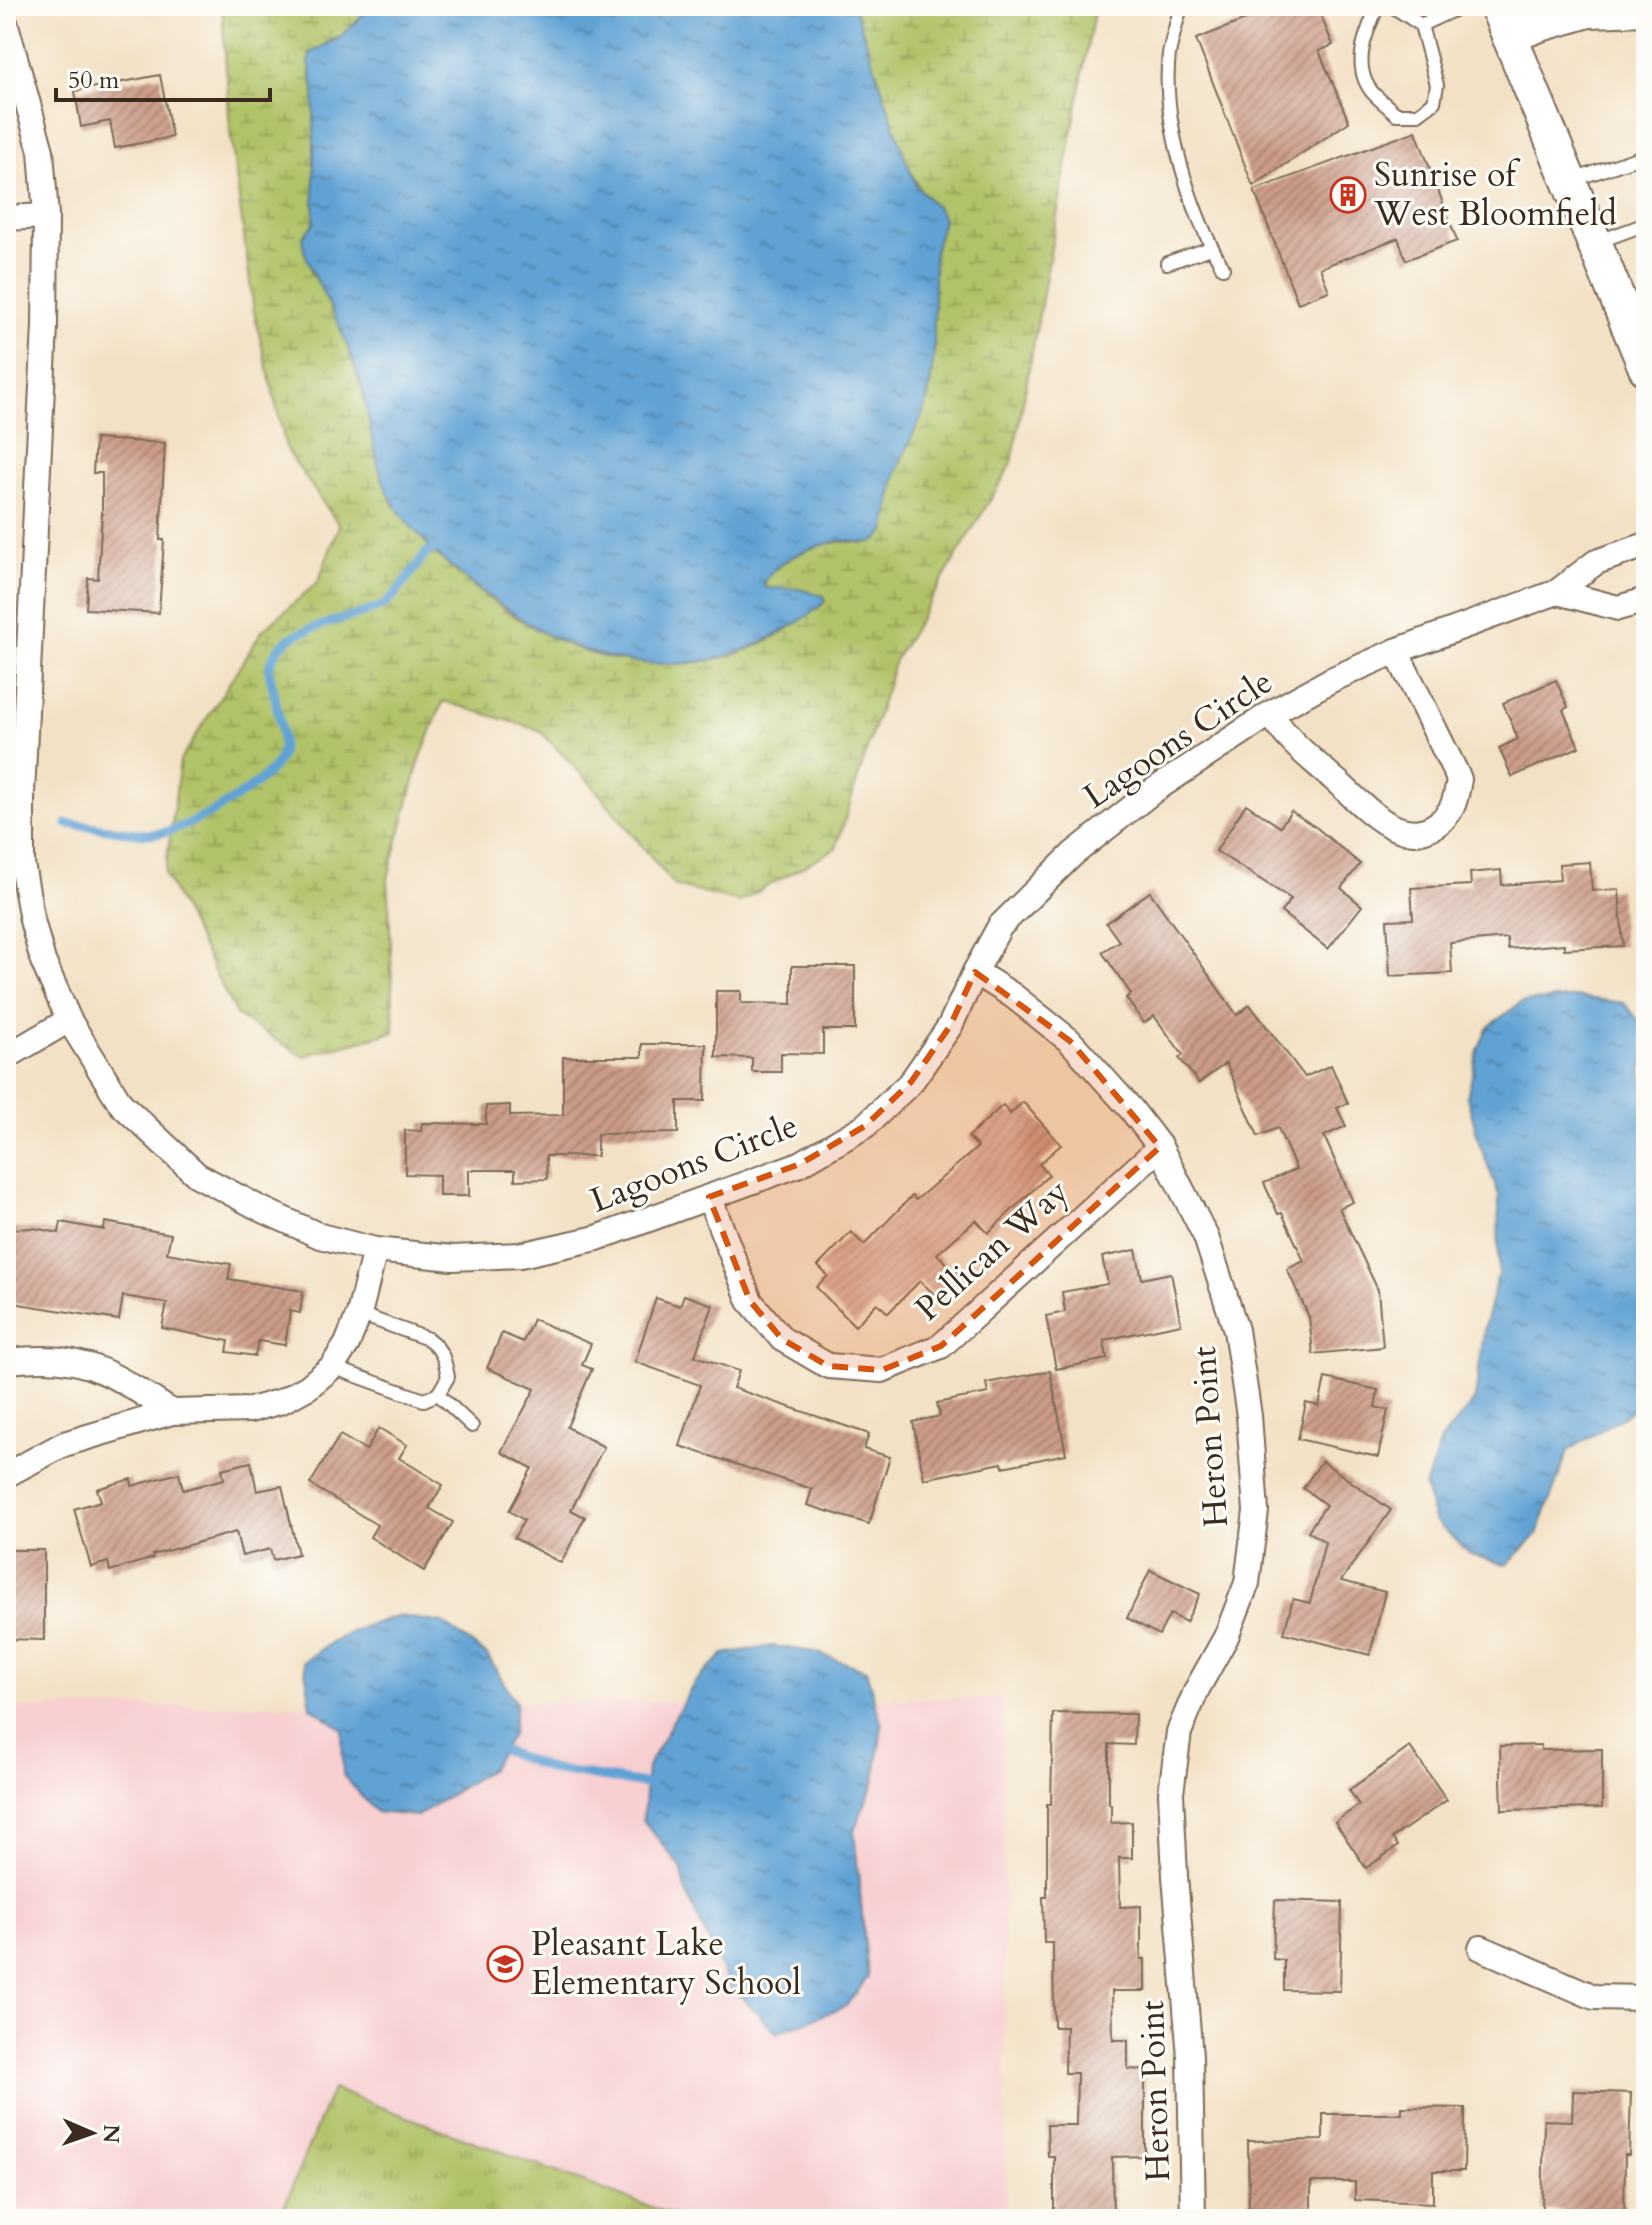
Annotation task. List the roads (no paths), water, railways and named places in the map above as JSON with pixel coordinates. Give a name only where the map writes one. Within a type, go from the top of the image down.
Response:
[{"type":"main road","points":[[1646,8],[1585,11],[1537,25],[1503,21],[1646,368]]},
{"type":"street","name":"Lagoons Circle","points":[[6,25],[41,151],[46,216],[45,326],[22,793],[22,864],[32,920],[43,961],[69,1020],[121,1104],[197,1175],[320,1236],[375,1250],[453,1258],[520,1255],[597,1238],[800,1164],[865,1126],[911,1082],[950,1026],[1000,926],[1073,854],[1153,791],[1271,713],[1331,680],[1396,651],[1557,592],[1596,562],[1646,545]]},
{"type":"street","points":[[6,218],[46,216]]},
{"type":"street","points":[[1557,592],[1618,608],[1646,600]]},
{"type":"street","points":[[1271,713],[1281,732],[1370,810],[1404,832],[1423,832],[1447,818],[1456,799],[1459,779],[1396,651]]},
{"type":"street","name":"Heron Point","points":[[975,972],[1012,995],[1070,1041],[1131,1109],[1160,1147],[1206,1237],[1236,1330],[1249,1416],[1256,1511],[1247,1583],[1226,1637],[1197,1689],[1179,1732],[1171,1793],[1190,2057],[1193,2219]]},
{"type":"street","points":[[6,1057],[69,1020]]},
{"type":"street","name":"Pellican Way","points":[[709,1197],[750,1301],[782,1339],[828,1366],[882,1370],[941,1346],[1160,1147]]},
{"type":"street","points":[[6,1475],[64,1444],[172,1412],[250,1410],[282,1401],[308,1387],[332,1367],[347,1344],[359,1314],[375,1250]]},
{"type":"street","points":[[6,1362],[55,1359],[87,1363],[172,1412]]},
{"type":"street","points":[[1481,1948],[1594,1997],[1646,1998]]},
{"type":"lane","points":[[1181,6],[1169,54],[1168,112],[1195,211],[1223,268]]},
{"type":"lane","points":[[1378,6],[1366,32],[1360,64],[1370,90],[1396,114],[1418,114],[1434,102],[1437,85],[1421,25],[1392,6]]},
{"type":"lane","points":[[1421,25],[1462,6]]},
{"type":"lane","points":[[1570,181],[1646,155]]},
{"type":"lane","points":[[1594,243],[1646,224]]},
{"type":"lane","points":[[1167,263],[1211,248]]},
{"type":"lane","points":[[332,1367],[424,1400],[438,1394],[448,1377],[445,1358],[438,1346],[428,1339],[359,1314]]},
{"type":"lane","points":[[438,1394],[472,1426]]},
{"type":"water","points":[[368,6],[854,6],[916,185],[943,219],[934,252],[934,355],[924,411],[896,472],[882,535],[873,542],[841,541],[796,555],[776,568],[764,585],[767,588],[799,589],[824,596],[825,601],[806,617],[744,650],[716,658],[660,664],[604,656],[544,633],[489,597],[433,550],[398,510],[379,467],[356,369],[303,246],[304,236],[314,224],[314,89],[310,53],[339,38],[364,14]]},
{"type":"water","points":[[1578,997],[1624,1003],[1646,1029],[1646,1061],[1641,1069],[1646,1098],[1646,1402],[1568,1451],[1537,1535],[1507,1565],[1470,1554],[1434,1520],[1425,1487],[1441,1441],[1475,1399],[1485,1325],[1498,1274],[1499,1195],[1480,1145],[1467,1097],[1478,1050],[1487,1028],[1522,1002]]},
{"type":"water","points":[[399,1616],[443,1623],[487,1655],[516,1703],[512,1735],[490,1769],[417,1816],[376,1812],[343,1775],[342,1729],[311,1707],[304,1662],[349,1633]]},
{"type":"water","points":[[773,1646],[815,1652],[866,1670],[882,1726],[875,1780],[854,1830],[868,1977],[846,2006],[777,2033],[729,1985],[684,1888],[682,1869],[643,1820],[647,1767],[694,1683],[724,1654]]},
{"type":"waterway","points":[[67,824],[142,834],[166,832],[204,816],[244,792],[261,779],[281,755],[280,726],[269,670],[282,645],[307,630],[384,605],[428,551],[433,550]]},
{"type":"waterway","points":[[502,1750],[550,1769],[645,1784]]},
{"type":"place","name":"Sunrise of West Bloomfield","points":[[1348,195]]},
{"type":"place","name":"Pleasant Lake Elementary School","points":[[505,1964]]}]
